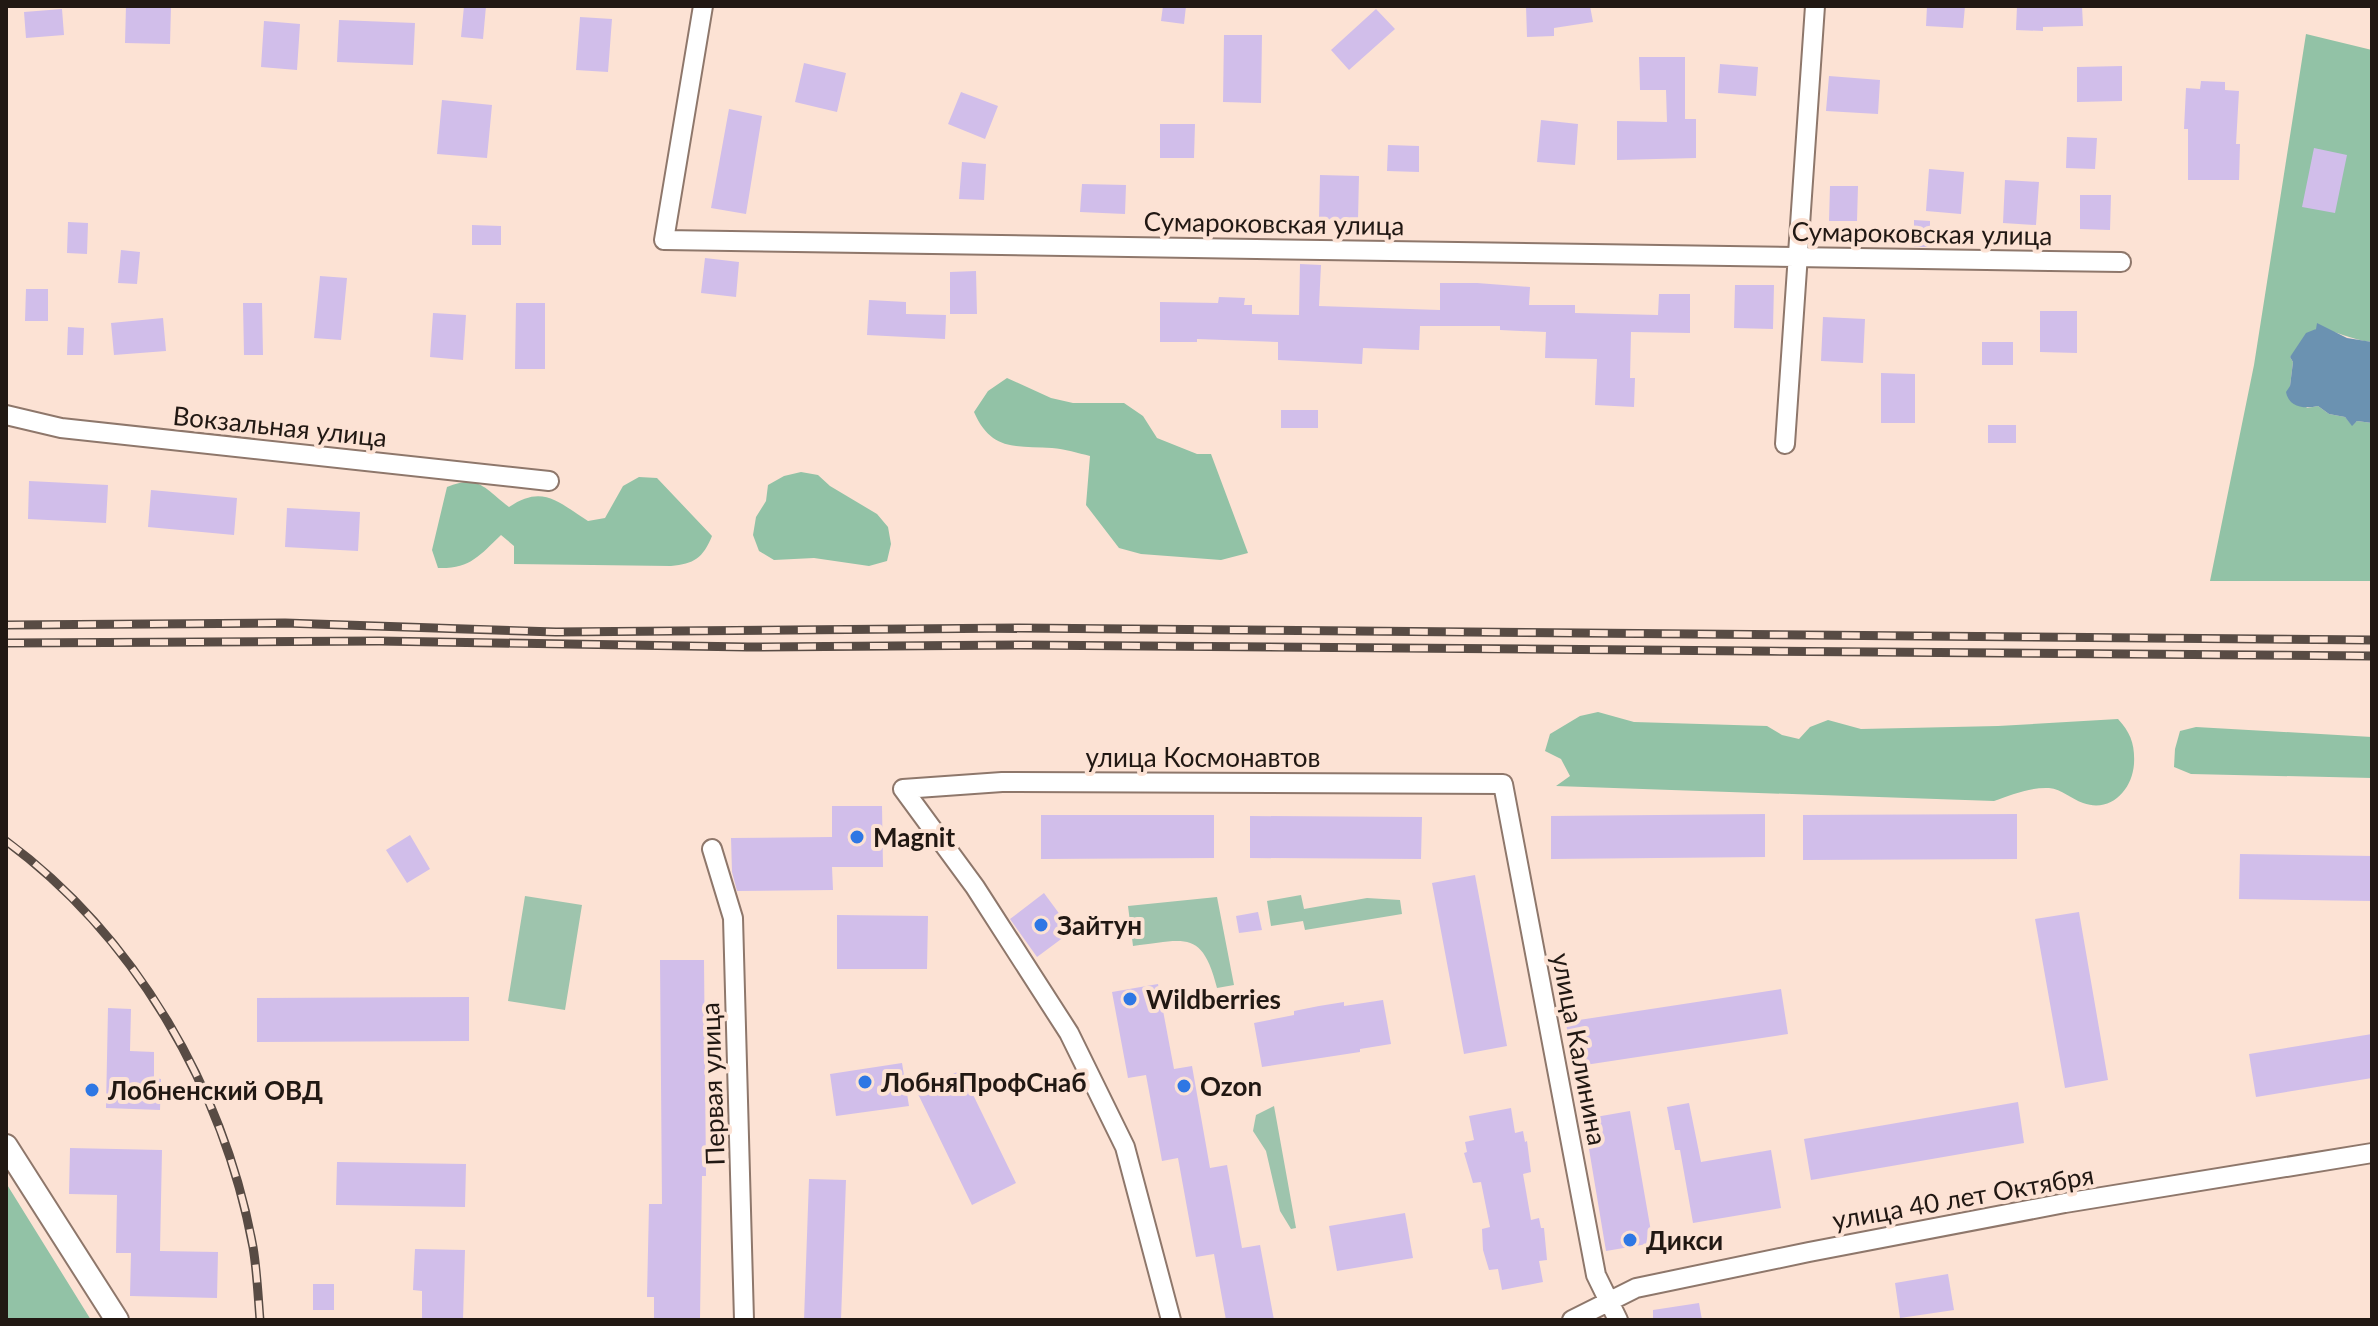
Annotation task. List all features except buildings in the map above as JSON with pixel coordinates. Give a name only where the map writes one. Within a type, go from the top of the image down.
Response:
[{"type":"street","name":"Сумароковская улица","points":[[703,6],[664,240],[2121,262]]},
{"type":"street","points":[[1785,444],[1815,6]]},
{"type":"street","name":"Вокзальная улица","points":[[6,415],[61,428],[549,481]]},
{"type":"street","name":"улица Космонавтов","points":[[1171,1320],[1125,1147],[1069,1033],[975,887],[903,789],[1000,782],[1503,784]]},
{"type":"street","name":"улица Калинина","points":[[1503,784],[1596,1275],[1618,1320]]},
{"type":"street","name":"Первая улица","points":[[712,849],[733,918],[744,1320]]},
{"type":"street","points":[[6,1146],[117,1320]]},
{"type":"street","name":"улица 40 лет Октября","points":[[1572,1320],[1636,1288],[2065,1203],[2372,1153]]},
{"type":"green space","points":[[2306,34],[2372,50],[2372,342],[2316,329],[2290,357],[2293,362],[2290,386],[2307,408],[2318,406],[2329,414],[2345,417],[2352,425],[2357,421],[2372,423],[2372,581],[2210,581],[2254,365]]},
{"type":"green space","points":[[1007,378],[1051,398],[1073,403],[1124,403],[1143,416],[1157,438],[1197,454],[1211,454],[1248,553],[1221,560],[1141,554],[1119,548],[1086,505],[1090,456],[1006,444],[988,434],[981,425],[974,412],[988,391]]},
{"type":"green space","points":[[801,472],[818,475],[830,486],[877,514],[888,527],[891,544],[887,561],[869,566],[814,558],[774,560],[759,551],[753,535],[756,517],[766,501],[768,485],[784,476]]},
{"type":"green space","points":[[639,477],[657,478],[712,536],[697,558],[686,564],[671,566],[514,564],[514,546],[501,535],[466,564],[438,568],[432,550],[447,487],[467,482],[481,485],[509,507],[531,497],[550,498],[588,521],[605,518],[623,486]]},
{"type":"green space","points":[[1598,712],[1634,722],[1767,726],[1782,735],[1799,739],[1810,727],[1828,720],[1861,729],[2118,719],[2131,740],[2134,764],[2124,790],[2111,802],[2102,805],[2083,803],[2049,788],[2028,790],[1994,801],[1556,786],[1570,776],[1561,759],[1545,751],[1550,734],[1580,716]]},
{"type":"green space","points":[[2196,727],[2372,737],[2372,778],[2191,774],[2174,767],[2175,749],[2180,731]]},
{"type":"green space","points":[[1301,895],[1304,909],[1367,898],[1400,900],[1402,914],[1305,930],[1303,921],[1271,926],[1267,901]]},
{"type":"green space","points":[[525,896],[582,905],[565,1010],[508,1001]]},
{"type":"green space","points":[[1217,897],[1234,985],[1217,988],[1205,956],[1198,947],[1189,943],[1178,941],[1133,946],[1128,906]]},
{"type":"green space","points":[[1274,1106],[1296,1228],[1291,1229],[1280,1211],[1266,1151],[1253,1131],[1256,1115]]},
{"type":"green space","points":[[6,1183],[91,1320],[6,1320]]},
{"type":"water","points":[[2317,323],[2347,338],[2372,342],[2372,423],[2357,421],[2352,426],[2345,417],[2329,414],[2318,406],[2298,406],[2290,401],[2286,392],[2290,386],[2293,362],[2290,357],[2306,333],[2316,329]]},
{"type":"railway","points":[[6,625],[285,623],[556,632],[1018,628],[2372,640]]},
{"type":"railway","points":[[6,643],[379,641],[747,647],[1020,645],[2372,656]]},
{"type":"railway","points":[[6,841],[53,880],[95,923],[134,970],[167,1021],[196,1075],[220,1131],[239,1188],[253,1247],[260,1320]]},
{"type":"place","name":"Magnit","points":[[857,837]]},
{"type":"place","name":"Зайтун","points":[[1041,925]]},
{"type":"place","name":"Wildberries","points":[[1130,999]]},
{"type":"place","name":"ЛобняПрофСнаб","points":[[865,1082]]},
{"type":"place","name":"Ozon","points":[[1184,1086]]},
{"type":"place","name":"Лобненский ОВД","points":[[92,1090]]},
{"type":"place","name":"Дикси","points":[[1630,1240]]}]
